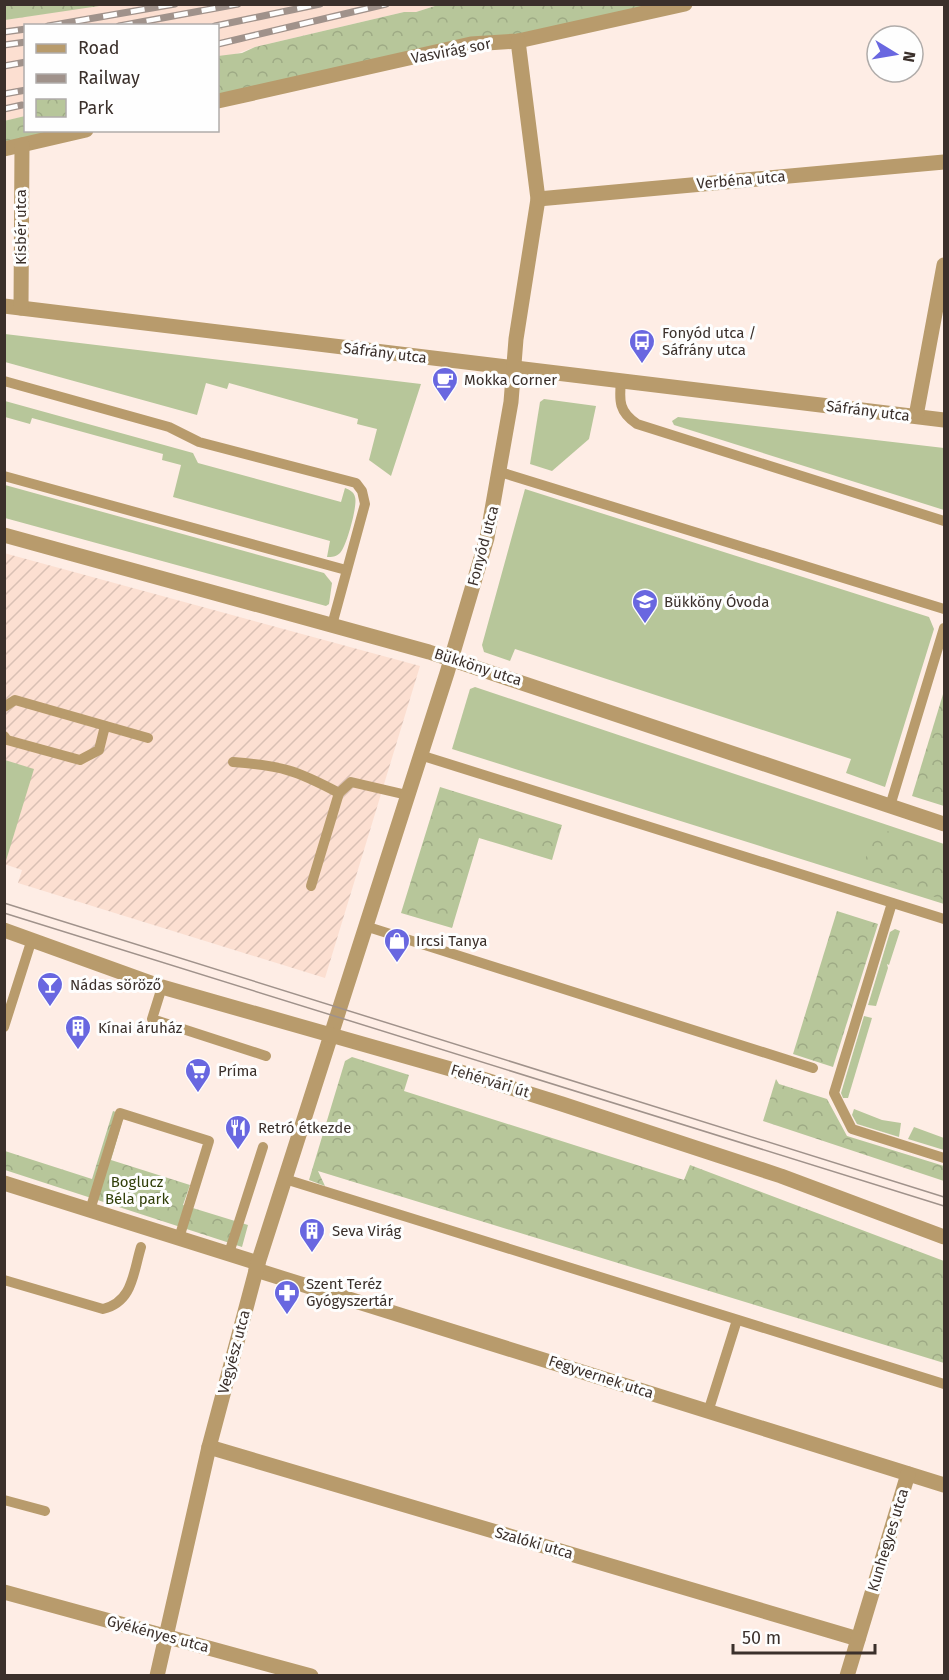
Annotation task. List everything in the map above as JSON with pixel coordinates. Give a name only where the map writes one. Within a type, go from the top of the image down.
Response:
[{"type":"street","name":"Vasvirág sor","points":[[219,101],[471,44],[518,41],[685,4]]},
{"type":"street","name":"Fonyód utca","points":[[331,1035],[451,659],[487,538],[500,472],[538,199],[518,41]]},
{"type":"street","points":[[4,149],[77,132]]},
{"type":"street","name":"Kisbér utca","points":[[21,308],[22,145]]},
{"type":"street","name":"Verbéna utca","points":[[538,199],[945,162]]},
{"type":"street","points":[[916,416],[945,265]]},
{"type":"street","name":"Sáfrány utca","points":[[4,306],[945,420]]},
{"type":"street","name":"Bükköny utca","points":[[4,535],[451,659],[945,824]]},
{"type":"street","name":"Fehérvári út","points":[[4,930],[162,987],[454,1070],[627,1125],[838,1196],[921,1230],[945,1237]]},
{"type":"street","name":"Vegyész utca","points":[[157,1676],[209,1447],[257,1267],[331,1035]]},
{"type":"street","name":"Fegyvernek utca","points":[[4,1183],[229,1253],[257,1267],[708,1412],[945,1485]]},
{"type":"street","name":"Szalóki utca","points":[[209,1447],[858,1639]]},
{"type":"street","name":"Kunhegyes utca","points":[[847,1676],[908,1474]]},
{"type":"street","name":"Gyékényes utca","points":[[4,1592],[311,1676]]},
{"type":"lane","points":[[4,381],[169,426],[199,442],[356,483],[362,490],[365,504],[332,625]]},
{"type":"lane","points":[[621,381],[620,408],[627,418],[637,424],[945,521]]},
{"type":"lane","points":[[500,472],[945,609]]},
{"type":"lane","points":[[4,476],[346,570]]},
{"type":"lane","points":[[890,806],[945,628]]},
{"type":"lane","points":[[4,707],[15,700],[148,738]]},
{"type":"lane","points":[[4,736],[7,740],[80,760],[99,750],[105,726]]},
{"type":"lane","points":[[420,755],[945,919]]},
{"type":"lane","points":[[233,762],[278,765],[301,773],[339,793]]},
{"type":"lane","points":[[311,885],[339,793],[351,782],[407,795]]},
{"type":"lane","points":[[892,903],[834,1093],[852,1129],[945,1158]]},
{"type":"lane","points":[[365,926],[813,1068]]},
{"type":"lane","points":[[4,1027],[32,939]]},
{"type":"lane","points":[[162,987],[152,1019],[266,1056]]},
{"type":"lane","points":[[90,1210],[120,1113],[198,1137],[209,1141],[179,1238]]},
{"type":"lane","points":[[229,1253],[263,1147]]},
{"type":"lane","points":[[285,1179],[945,1384]]},
{"type":"lane","points":[[4,1280],[103,1309],[117,1306],[126,1297],[141,1247]]},
{"type":"lane","points":[[708,1412],[737,1320]]},
{"type":"lane","points":[[4,1500],[45,1511]]},
{"type":"shaded area","points":[[106,4],[438,5],[416,12],[404,12],[255,47],[230,56],[219,56],[219,24],[24,24],[24,116],[5,121],[4,20]]},
{"type":"shaded area","points":[[4,553],[420,666],[325,978],[18,883],[22,870],[4,864]]},
{"type":"green space","points":[[5,4],[106,4],[106,5],[5,20]]},
{"type":"green space","points":[[438,5],[685,5],[219,101],[219,56],[242,53],[255,47],[404,12],[416,12]]},
{"type":"green space","points":[[24,116],[24,132],[81,132],[5,148],[4,121]]},
{"type":"green space","points":[[5,334],[421,384],[391,476],[369,460],[377,429],[357,424],[358,419],[229,383],[227,389],[206,383],[197,415],[5,362]]},
{"type":"green space","points":[[544,399],[596,406],[589,439],[552,471],[530,464],[540,402]]},
{"type":"green space","points":[[5,401],[193,453],[198,463],[341,502],[345,488],[352,491],[355,501],[345,543],[338,554],[334,557],[327,557],[330,541],[173,497],[181,465],[162,460],[163,454],[32,418],[30,424],[5,417]]},
{"type":"green space","points":[[678,417],[944,448],[944,510],[674,425],[672,421]]},
{"type":"green space","points":[[5,485],[324,573],[332,583],[329,604],[326,606],[5,518]]},
{"type":"green space","points":[[525,489],[929,617],[934,629],[885,787],[846,773],[851,759],[515,649],[510,661],[484,652],[482,645]]},
{"type":"green space","points":[[475,687],[944,844],[944,904],[452,749],[470,689]]},
{"type":"green space","points":[[944,691],[944,806],[912,796]]},
{"type":"green space","points":[[4,760],[34,769],[5,864]]},
{"type":"green space","points":[[440,787],[562,825],[552,860],[479,838],[452,928],[401,913]]},
{"type":"green space","points":[[875,827],[944,850],[944,900],[861,873]]},
{"type":"green space","points":[[837,911],[878,924],[833,1067],[793,1054]]},
{"type":"green space","points":[[895,929],[900,931],[889,965],[887,964],[888,968],[876,1006],[868,1005],[890,932]]},
{"type":"green space","points":[[864,1016],[872,1018],[848,1098],[843,1098],[841,1093]]},
{"type":"green space","points":[[352,1057],[409,1075],[404,1091],[684,1180],[690,1165],[944,1261],[944,1363],[318,1171],[325,1186],[309,1180],[345,1061]]},
{"type":"green space","points":[[776,1079],[779,1084],[827,1099],[847,1136],[944,1166],[944,1181],[763,1121]]},
{"type":"green space","points":[[854,1109],[882,1120],[901,1123],[899,1137],[857,1124],[852,1115]]},
{"type":"green space","name":"Boglucz Béla park","points":[[113,1111],[124,1115],[111,1160],[190,1185],[183,1205],[248,1225],[242,1247],[5,1170],[5,1151],[92,1179]]},
{"type":"green space","points":[[914,1127],[944,1138],[944,1150],[908,1139]]},
{"type":"tram line","points":[[4,903],[944,1197]]},
{"type":"tram line","points":[[4,913],[944,1206]]},
{"type":"railway","points":[[60,24],[175,4]]},
{"type":"railway","points":[[130,24],[238,4]]},
{"type":"railway","points":[[219,25],[320,4]]},
{"type":"railway","points":[[219,44],[386,4]]},
{"type":"railway","points":[[4,32],[24,29]]},
{"type":"railway","points":[[4,45],[24,42]]},
{"type":"railway","points":[[4,66],[24,62]]},
{"type":"railway","points":[[4,94],[24,90]]},
{"type":"railway","points":[[4,109],[22,105]]},
{"type":"place","name":"Fonyód utca / Sáfrány utca","points":[[642,365]]},
{"type":"place","name":"Mokka Corner","points":[[445,403]]},
{"type":"place","name":"Bükköny Óvoda","points":[[645,625]]},
{"type":"place","name":"Ircsi Tanya","points":[[397,964]]},
{"type":"place","name":"Nádas söröző","points":[[50,1008]]},
{"type":"place","name":"Kínai áruház","points":[[78,1051]]},
{"type":"place","name":"Príma","points":[[198,1094]]},
{"type":"place","name":"Retró étkezde","points":[[238,1151]]},
{"type":"place","name":"Seva Virág","points":[[312,1254]]},
{"type":"place","name":"Szent Teréz Gyógyszertár","points":[[287,1316]]}]
